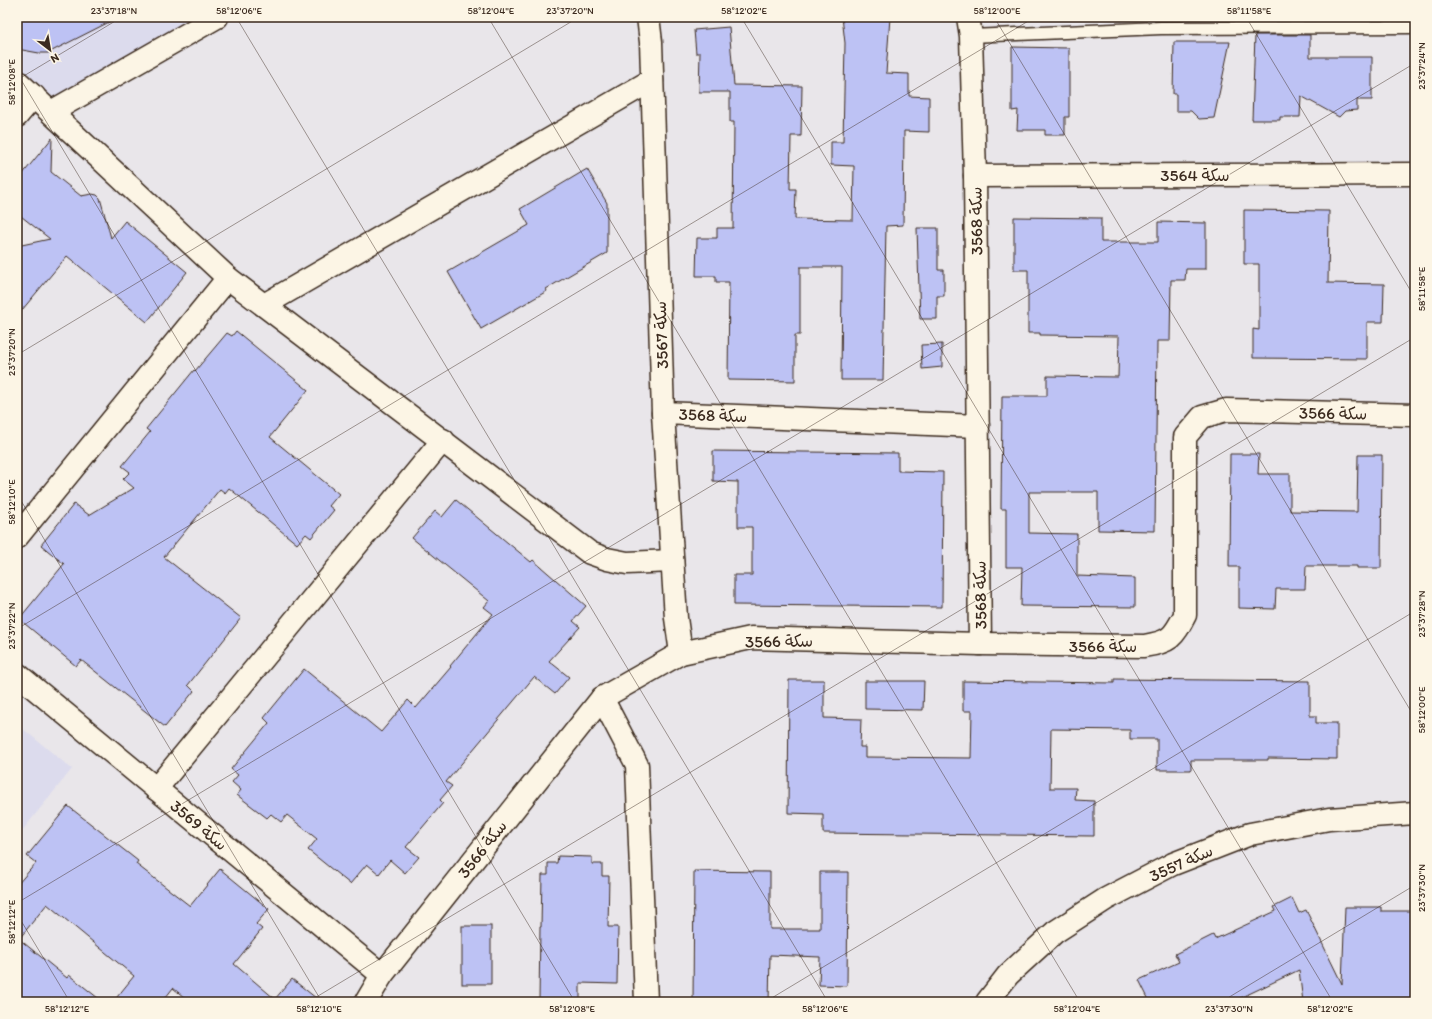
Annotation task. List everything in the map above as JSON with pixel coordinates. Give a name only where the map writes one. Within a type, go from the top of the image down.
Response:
[{"type":"street","points":[[51,112],[217,17]]},
{"type":"street","name":"سكة 3567","points":[[648,17],[651,42],[663,413],[676,618],[681,653]]},
{"type":"street","name":"سكة 3568","points":[[969,27],[975,176],[980,644]]},
{"type":"street","points":[[264,305],[652,80]]},
{"type":"street","points":[[17,81],[228,278],[590,553],[607,559],[627,563],[672,561]]},
{"type":"street","points":[[17,116],[34,96]]},
{"type":"street","name":"سكة 3564","points":[[975,176],[1415,174]]},
{"type":"street","points":[[17,537],[228,278]]},
{"type":"street","name":"سكة 3566","points":[[366,1002],[382,975],[602,698],[681,653],[751,638],[980,644],[1144,646],[1162,643],[1176,633],[1185,615],[1185,437],[1202,417],[1226,410],[1415,415]]},
{"type":"street","name":"سكة 3568","points":[[663,413],[978,426]]},
{"type":"street","points":[[156,789],[443,440]]},
{"type":"street","name":"سكة 3569","points":[[17,674],[382,975]]},
{"type":"street","points":[[602,698],[637,765],[646,1002]]},
{"type":"street","name":"سكة 3557","points":[[987,1002],[1008,975],[1055,932],[1106,899],[1173,864],[1250,834],[1329,819],[1415,813]]},
{"type":"lane","points":[[969,27],[1415,27]]},
{"type":"shaded area","points":[[17,17],[217,17],[51,112],[34,96],[17,116]]},
{"type":"shaded area","points":[[17,724],[72,769],[17,837]]},
{"type":"building","points":[[17,17],[119,17],[48,53],[39,53],[17,49]]},
{"type":"building","points":[[842,17],[890,17],[886,73],[909,74],[909,96],[929,97],[929,132],[904,131],[903,225],[886,226],[883,380],[841,380],[842,267],[800,267],[800,335],[795,335],[795,381],[728,380],[729,282],[716,282],[716,276],[696,276],[697,238],[717,238],[717,228],[733,228],[734,122],[730,122],[730,92],[699,92],[700,53],[696,53],[694,30],[729,27],[734,85],[802,86],[801,136],[791,136],[790,189],[796,189],[795,219],[853,220],[854,166],[831,165],[831,142],[843,142],[845,43]]},
{"type":"building","points":[[1255,35],[1310,35],[1310,57],[1372,57],[1372,100],[1357,100],[1357,110],[1345,111],[1339,117],[1301,96],[1300,117],[1280,117],[1280,120],[1252,120]]},
{"type":"building","points":[[1174,42],[1230,42],[1214,118],[1199,119],[1191,111],[1176,111],[1176,94],[1173,94]]},
{"type":"building","points":[[1012,47],[1069,48],[1069,117],[1065,117],[1065,135],[1045,135],[1045,130],[1017,130],[1018,110],[1012,111]]},
{"type":"building","points":[[52,138],[51,172],[81,196],[92,194],[97,195],[100,198],[111,238],[125,221],[187,272],[147,322],[67,256],[17,316],[17,246],[50,239],[17,213],[17,181]]},
{"type":"building","points":[[587,169],[607,203],[607,253],[546,289],[547,291],[481,329],[448,272],[529,225],[520,209]]},
{"type":"building","points":[[1244,210],[1329,211],[1328,283],[1384,284],[1383,322],[1367,322],[1367,359],[1253,358],[1253,329],[1259,330],[1259,264],[1244,264]]},
{"type":"building","points":[[1014,217],[1101,218],[1101,242],[1158,242],[1158,222],[1206,223],[1206,269],[1186,269],[1185,280],[1171,280],[1170,341],[1157,341],[1155,531],[1098,530],[1098,492],[1029,492],[1029,533],[1077,534],[1077,576],[1135,578],[1135,607],[1021,606],[1022,567],[1006,567],[1006,509],[1001,509],[1002,396],[1047,396],[1047,376],[1118,377],[1119,336],[1040,335],[1040,333],[1028,333],[1028,270],[1014,270]]},
{"type":"building","points":[[917,228],[938,228],[938,270],[944,270],[944,296],[937,296],[937,319],[920,319]]},
{"type":"building","points":[[236,331],[308,390],[270,437],[339,494],[329,506],[334,510],[311,538],[306,534],[297,544],[229,488],[225,493],[220,489],[164,557],[241,618],[188,685],[194,691],[165,727],[81,660],[76,666],[19,619],[64,564],[41,545],[74,504],[89,515],[134,488],[123,479],[130,472],[122,466],[150,432],[146,429],[194,370],[195,371],[227,333],[232,336]]},
{"type":"building","points":[[942,344],[942,367],[922,369],[921,345]]},
{"type":"building","points":[[713,451],[898,453],[898,471],[943,472],[942,607],[734,605],[734,575],[752,575],[752,527],[738,527],[738,482],[713,481]]},
{"type":"building","points":[[1230,454],[1259,454],[1258,474],[1290,474],[1290,511],[1357,512],[1358,455],[1382,455],[1381,568],[1357,568],[1357,566],[1306,566],[1305,589],[1276,589],[1275,609],[1239,608],[1239,567],[1229,567]]},
{"type":"building","points":[[456,500],[531,562],[533,560],[586,606],[573,621],[580,627],[549,661],[569,677],[555,694],[534,677],[446,782],[452,786],[440,800],[443,803],[406,847],[419,857],[405,873],[390,860],[379,874],[367,864],[350,884],[308,850],[317,839],[287,815],[281,822],[271,814],[267,818],[237,795],[241,790],[232,782],[238,775],[231,769],[269,723],[264,718],[304,669],[381,732],[408,700],[416,708],[451,667],[450,666],[493,614],[484,607],[489,601],[412,538],[435,511],[442,517]]},
{"type":"building","points":[[1114,679],[1310,681],[1310,716],[1316,716],[1316,723],[1337,723],[1337,759],[1268,758],[1268,760],[1191,760],[1191,770],[1157,770],[1157,739],[1130,739],[1130,730],[1051,729],[1050,788],[1076,788],[1075,800],[1094,801],[1094,836],[823,833],[823,814],[788,813],[789,680],[824,680],[824,718],[861,719],[860,747],[865,747],[865,757],[971,758],[972,711],[963,711],[963,681],[1114,683]]},
{"type":"building","points":[[865,681],[924,681],[923,710],[865,709]]},
{"type":"building","points":[[68,806],[138,861],[136,864],[190,906],[220,869],[269,909],[256,924],[262,929],[234,964],[275,999],[292,979],[321,1002],[190,1002],[173,988],[162,1002],[113,1002],[134,976],[47,904],[19,939],[67,978],[69,975],[103,1002],[17,1002],[17,885],[36,863],[27,856]]},
{"type":"building","points":[[558,856],[592,857],[592,864],[602,864],[602,876],[609,876],[608,927],[618,927],[617,984],[580,983],[580,1002],[539,1002],[542,875],[548,875],[548,863],[557,863]]},
{"type":"building","points":[[694,871],[770,872],[770,929],[820,929],[820,872],[848,872],[847,986],[819,985],[820,957],[770,955],[769,1002],[693,1002]]},
{"type":"building","points":[[1292,898],[1299,913],[1306,910],[1342,984],[1345,907],[1381,907],[1381,911],[1415,911],[1415,1002],[1303,1002],[1299,970],[1232,1002],[1150,1002],[1139,980],[1179,962],[1175,954],[1213,935],[1215,939],[1276,911],[1274,907]]},
{"type":"building","points":[[462,926],[491,926],[491,984],[462,984]]}]
